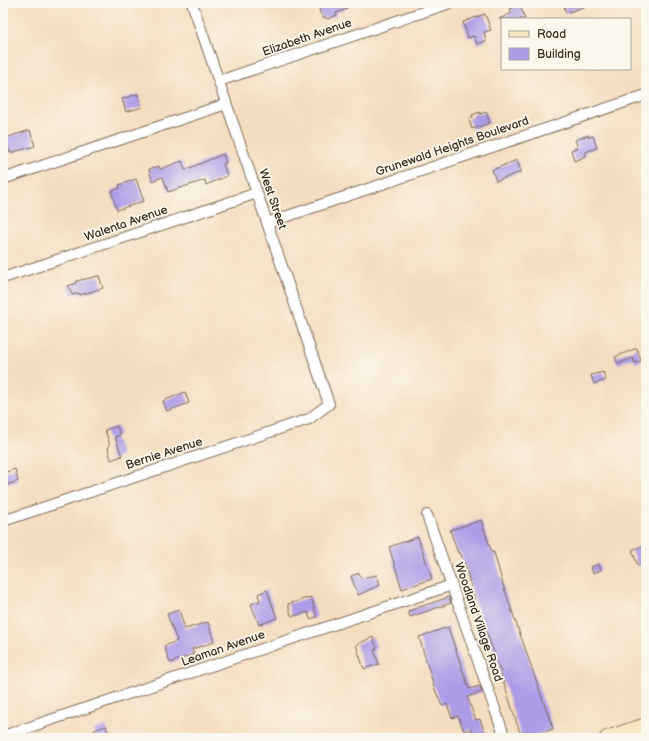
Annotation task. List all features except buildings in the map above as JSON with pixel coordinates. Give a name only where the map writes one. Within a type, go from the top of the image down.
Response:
[{"type":"street","name":"West Street","points":[[192,3],[256,193],[330,404]]},
{"type":"street","name":"Elizabeth Avenue","points":[[219,80],[450,3]]},
{"type":"street","name":"Grunewald Heights Boulevard","points":[[267,223],[646,95]]},
{"type":"street","points":[[3,179],[226,104]]},
{"type":"street","name":"Walenta Avenue","points":[[3,278],[256,193]]},
{"type":"street","name":"Bernie Avenue","points":[[3,521],[309,419],[330,404]]},
{"type":"street","name":"Woodland Village Road","points":[[427,515],[506,738]]},
{"type":"street","name":"Leaman Avenue","points":[[3,736],[452,585]]},
{"type":"street","points":[[607,738],[646,725]]}]
